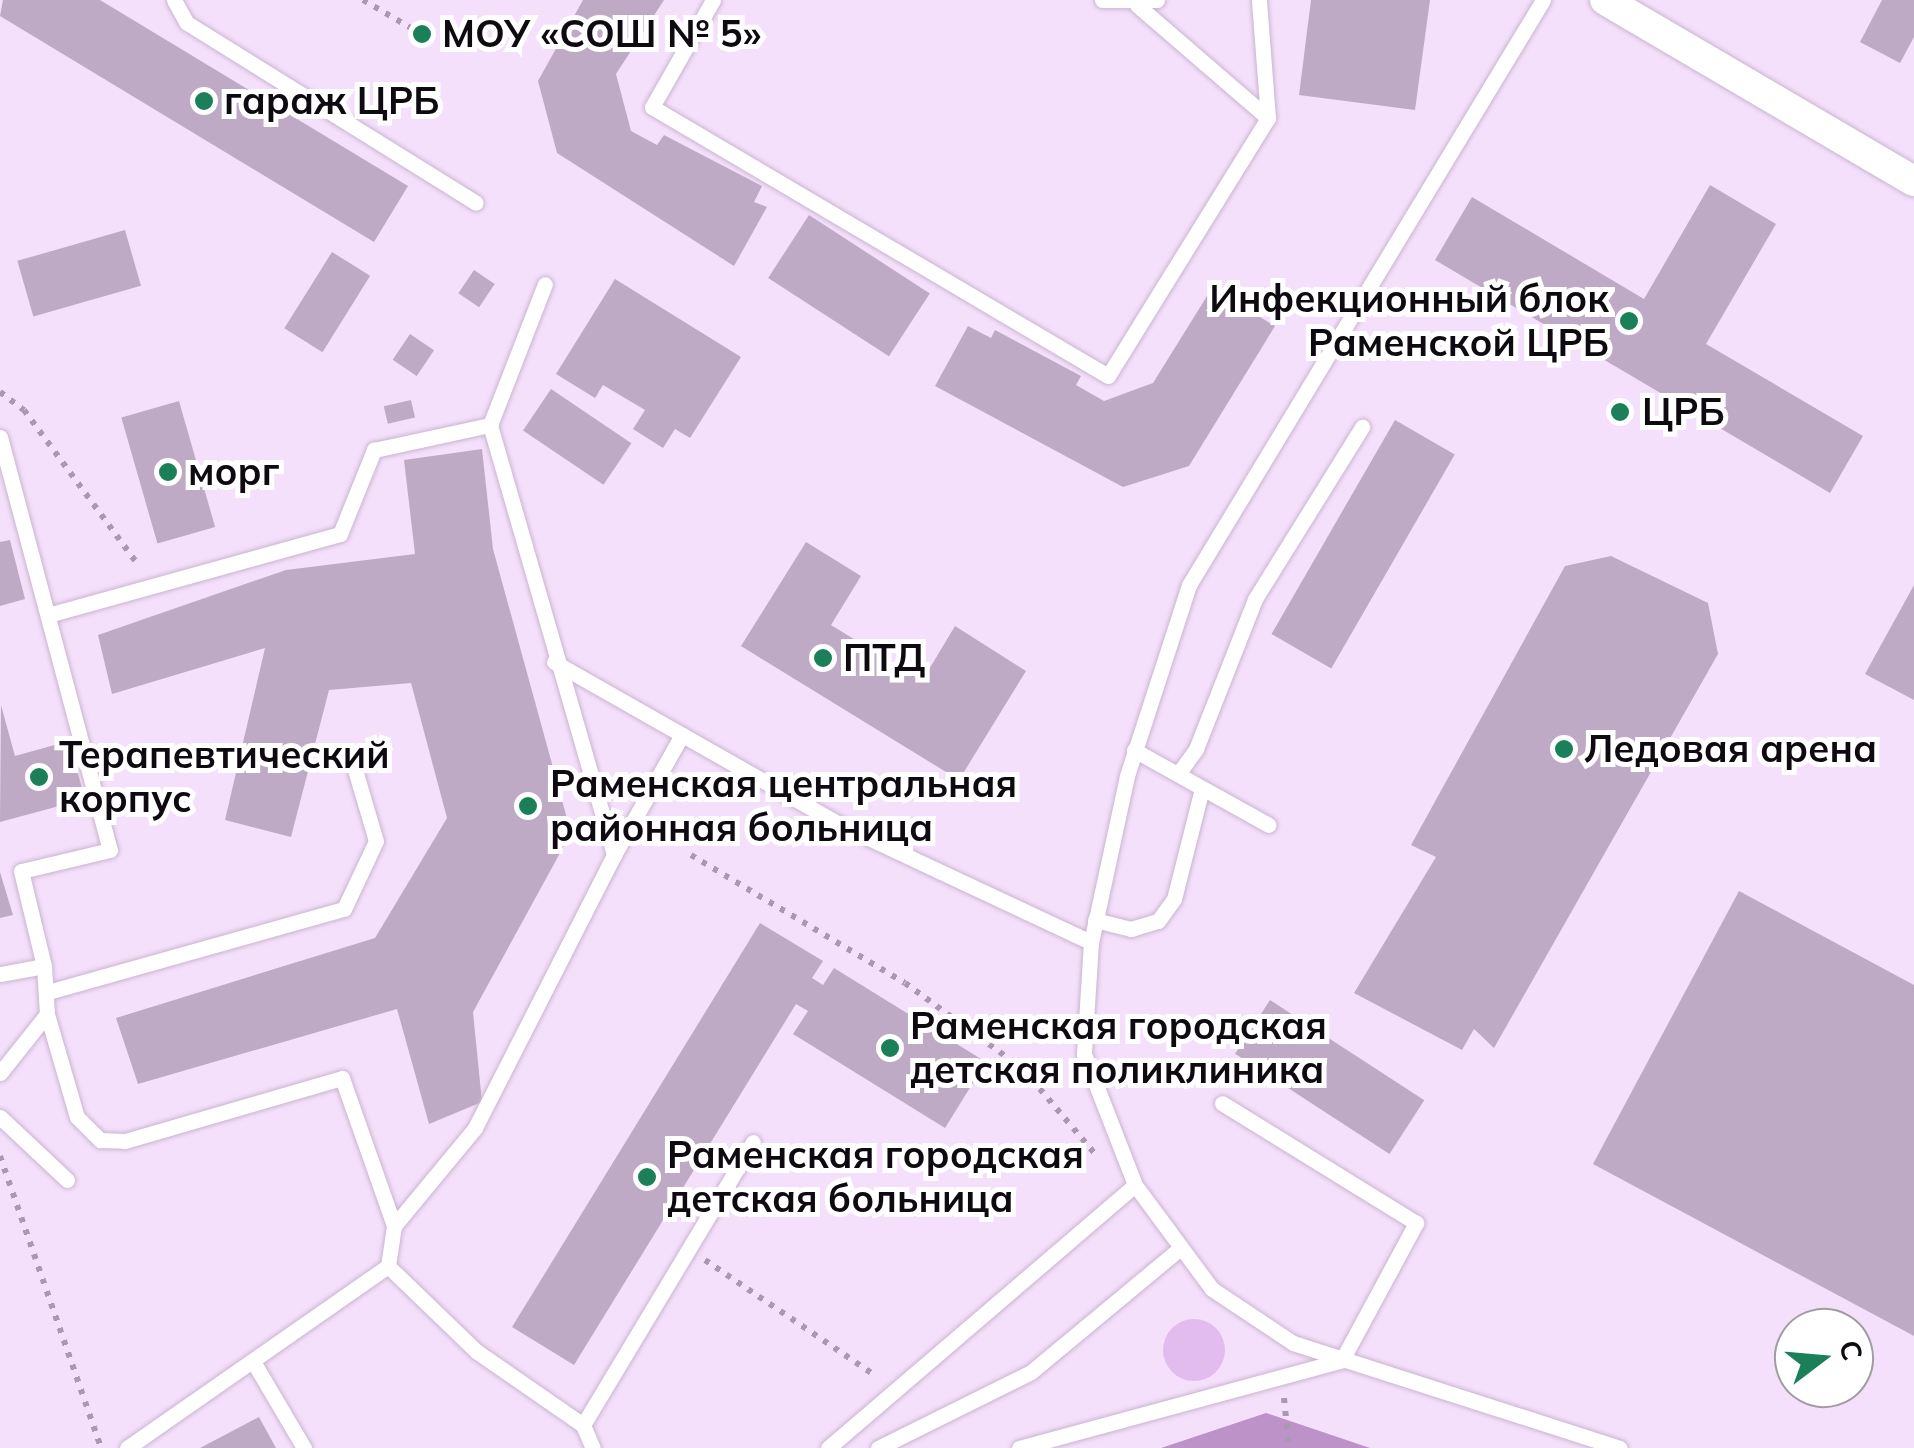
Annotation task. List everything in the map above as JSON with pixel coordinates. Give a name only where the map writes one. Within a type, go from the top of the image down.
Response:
[{"type":"street","points":[[1605,0],[1914,181]]},
{"type":"lane","points":[[174,0],[187,23],[476,203]]},
{"type":"lane","points":[[713,0],[652,107],[1108,376],[1268,118],[1259,0]]},
{"type":"lane","points":[[1102,0],[1138,5],[1157,0]]},
{"type":"lane","points":[[1543,0],[1189,585],[1134,750],[1095,920],[1084,1054],[1133,1187],[1178,1250],[1248,1315],[1342,1360],[1620,1448]]},
{"type":"lane","points":[[1138,5],[1268,118]]},
{"type":"lane","points":[[544,284],[490,426],[554,662],[614,855]]},
{"type":"lane","points":[[48,615],[340,534],[374,450],[490,426]]},
{"type":"lane","points":[[1178,774],[1196,749],[1256,599],[1362,427]]},
{"type":"lane","points":[[0,437],[110,850],[21,871],[44,966],[48,1014],[77,1116],[100,1140],[125,1141],[342,1078],[394,1226],[388,1266],[127,1448]]},
{"type":"lane","points":[[554,662],[846,827],[1091,942]]},
{"type":"lane","points":[[394,1226],[475,1128],[614,855],[682,735]]},
{"type":"lane","points":[[1134,750],[1269,824]]},
{"type":"lane","points":[[48,992],[344,908],[376,840],[354,763]]},
{"type":"lane","points":[[1095,920],[1131,929],[1158,921],[1174,899],[1202,788]]},
{"type":"lane","points":[[0,974],[44,966]]},
{"type":"lane","points":[[0,1073],[48,1014]]},
{"type":"lane","points":[[1019,1448],[1342,1360],[1416,1223],[1222,1103]]},
{"type":"lane","points":[[0,1117],[67,1180]]},
{"type":"lane","points":[[583,1425],[683,1245],[752,1142]]},
{"type":"lane","points":[[828,1448],[1133,1187]]},
{"type":"lane","points":[[878,1448],[1031,1372],[1178,1250]]},
{"type":"lane","points":[[388,1266],[476,1351],[583,1425],[593,1448]]},
{"type":"lane","points":[[254,1363],[304,1448]]},
{"type":"path","points":[[363,0],[416,31]]},
{"type":"path","points":[[0,392],[24,410],[153,586]]},
{"type":"path","points":[[691,855],[904,984],[1023,1069],[1133,1187]]},
{"type":"path","points":[[0,1156],[101,1448]]},
{"type":"path","points":[[683,1245],[898,1391]]},
{"type":"shaded area","points":[[1194,1319],[1216,1328],[1225,1350],[1216,1372],[1194,1381],[1172,1372],[1163,1350],[1172,1328]]},
{"type":"shaded area","points":[[1266,1413],[1370,1448],[1161,1448]]},
{"type":"building","name":"гараж ЦРБ","points":[[3,0],[100,0],[408,186],[374,242],[0,16]]},
{"type":"building","points":[[583,0],[664,0],[616,74],[631,131],[657,145],[664,135],[762,186],[754,202],[767,207],[734,266],[557,153],[538,81]]},
{"type":"building","points":[[1311,0],[1430,0],[1415,110],[1299,95]]},
{"type":"building","points":[[1882,0],[1914,0],[1914,37],[1900,63],[1860,42]]},
{"type":"building","name":"Инфекционный блок Раменской ЦРБ","points":[[1710,185],[1776,224],[1706,344],[1863,436],[1830,493],[1435,260],[1472,197],[1644,299]]},
{"type":"building","points":[[809,215],[930,293],[889,356],[768,278]]},
{"type":"building","points":[[125,230],[141,286],[33,317],[17,261]]},
{"type":"building","points":[[332,252],[370,276],[322,352],[284,328]]},
{"type":"building","points":[[474,270],[495,284],[479,307],[458,293]]},
{"type":"building","points":[[615,279],[741,357],[690,438],[675,429],[663,448],[633,429],[645,410],[603,385],[595,398],[556,374]]},
{"type":"building","points":[[1212,288],[1275,326],[1189,466],[1123,487],[935,386],[968,326],[991,338],[995,330],[1081,376],[1076,385],[1104,401],[1153,383]]},
{"type":"building","points":[[410,334],[434,350],[417,376],[393,360]]},
{"type":"building","points":[[551,389],[631,443],[603,485],[523,430]]},
{"type":"building","points":[[411,400],[415,418],[388,424],[384,406]]},
{"type":"building","name":"морг","points":[[179,401],[215,527],[157,543],[121,418]]},
{"type":"building","points":[[1395,420],[1455,454],[1331,668],[1272,634]]},
{"type":"building","points":[[482,449],[493,549],[571,833],[473,1012],[482,1102],[429,1124],[397,1009],[138,1084],[116,1018],[375,938],[447,818],[411,683],[329,690],[291,837],[225,820],[265,648],[112,694],[98,635],[286,570],[415,554],[404,460]]},
{"type":"building","points":[[10,540],[25,599],[0,606],[0,542]]},
{"type":"building","name":"ПТД","points":[[806,542],[861,576],[831,625],[922,681],[955,626],[1026,671],[959,780],[741,646]]},
{"type":"building","name":"Ледовая арена","points":[[1611,556],[1708,603],[1718,654],[1494,1048],[1474,1029],[1462,1050],[1354,993],[1436,857],[1411,845],[1565,566]]},
{"type":"building","points":[[1914,585],[1914,700],[1865,674]]},
{"type":"building","name":"Терапевтический корпус","points":[[1,705],[15,756],[69,741],[85,799],[0,822]]},
{"type":"building","name":"Терапевтический корпус","points":[[0,872],[13,915],[0,918]]},
{"type":"building","points":[[1739,891],[1914,985],[1914,1336],[1874,1315],[1874,1308],[1862,1308],[1593,1164]]},
{"type":"building","name":"Раменская городская детская больница","points":[[760,923],[823,961],[812,978],[823,985],[834,968],[986,1062],[945,1128],[793,1034],[808,1011],[796,1004],[574,1365],[512,1327]]},
{"type":"building","points":[[1270,1000],[1424,1100],[1389,1154],[1235,1054]]},
{"type":"building","points":[[259,1417],[276,1448],[200,1448]]},
{"type":"place","name":"МОУ «СОШ № 5»","points":[[422,34]]},
{"type":"place","name":"гараж ЦРБ","points":[[204,101]]},
{"type":"place","name":"Инфекционный блок Раменской ЦРБ","points":[[1629,321]]},
{"type":"place","name":"ЦРБ","points":[[1620,412]]},
{"type":"place","name":"морг","points":[[168,472]]},
{"type":"place","name":"ПТД","points":[[823,658]]},
{"type":"place","name":"Ледовая арена","points":[[1564,749]]},
{"type":"place","name":"Терапевтический корпус","points":[[39,777]]},
{"type":"place","name":"Раменская центральная районная больница","points":[[528,806]]},
{"type":"place","name":"Раменская городская детская поликлиника","points":[[890,1048]]},
{"type":"place","name":"Раменская городская детская больница","points":[[647,1177]]}]
